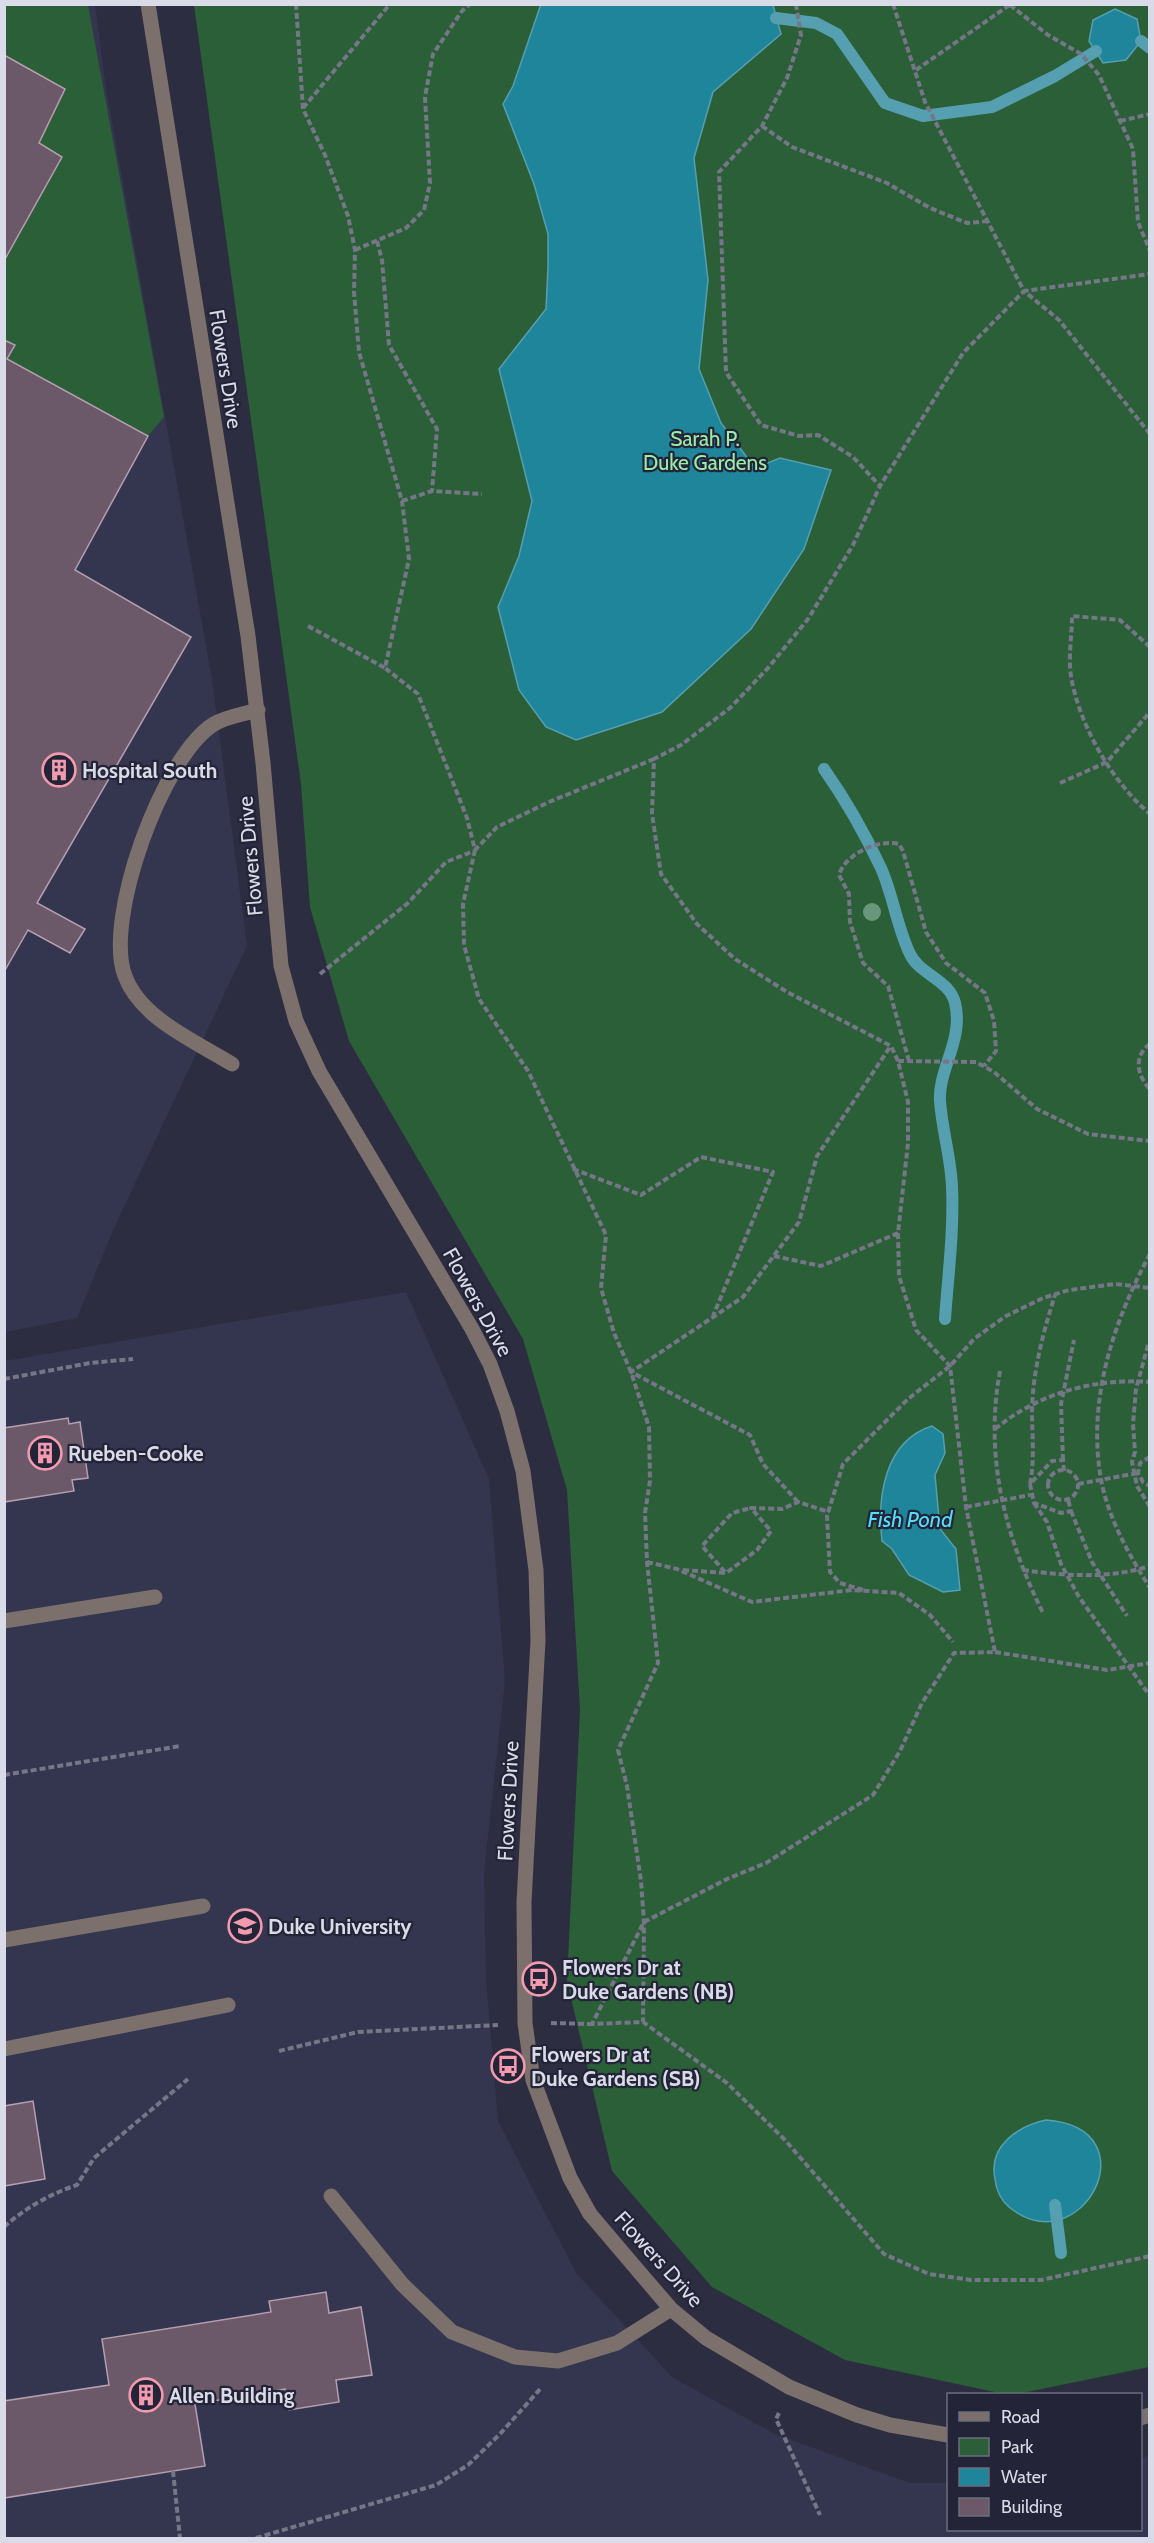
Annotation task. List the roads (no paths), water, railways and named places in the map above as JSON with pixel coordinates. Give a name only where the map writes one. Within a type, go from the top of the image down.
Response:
[{"type":"street","name":"Flowers Drive","points":[[148,4],[258,710],[281,966],[296,1021],[325,1080],[472,1329],[490,1364],[507,1411],[523,1472],[536,1570],[538,1640],[524,1902],[525,2023],[533,2080],[570,2178],[590,2214],[671,2309],[715,2344],[789,2387],[857,2415],[890,2425],[947,2435]]},
{"type":"street","points":[[232,1064],[164,1022],[139,1001],[124,975],[121,946],[125,900],[135,859],[162,790],[186,754],[214,724],[258,710]]},
{"type":"street","points":[[4,1622],[155,1597]]},
{"type":"street","points":[[4,1940],[203,1906]]},
{"type":"street","points":[[4,2049],[228,2005]]},
{"type":"street","points":[[331,2196],[402,2284],[452,2332],[515,2357],[558,2361],[616,2343],[671,2309]]},
{"type":"water","points":[[541,4],[773,5],[781,34],[713,92],[694,158],[708,280],[699,369],[721,423],[755,468],[780,458],[831,470],[804,549],[751,629],[662,712],[576,740],[546,727],[519,690],[498,607],[519,556],[532,501],[499,369],[546,309],[548,267],[548,234],[534,184],[503,104],[513,86]]},
{"type":"water","points":[[1115,9],[1137,19],[1141,41],[1126,60],[1103,63],[1089,41],[1093,20]]},
{"type":"water","name":"Fish Pond","points":[[932,1426],[943,1434],[945,1453],[935,1475],[940,1529],[956,1549],[960,1590],[943,1592],[909,1575],[892,1549],[882,1541],[881,1507],[887,1473],[903,1444],[916,1433]]},
{"type":"water","points":[[1046,2120],[1078,2128],[1096,2145],[1101,2167],[1095,2189],[1081,2208],[1060,2219],[1036,2221],[1009,2207],[1004,2201],[996,2187],[994,2167],[996,2157],[1007,2139],[1025,2127]]},
{"type":"waterway","points":[[776,18],[816,23],[837,34],[885,103],[923,116],[992,107],[1055,76],[1096,51]]},
{"type":"waterway","points":[[1141,41],[1150,48]]},
{"type":"waterway","points":[[824,769],[840,792],[881,868],[910,954],[920,967],[947,988],[955,1003],[957,1017],[954,1042],[940,1089],[952,1187],[945,1319]]},
{"type":"waterway","points":[[1055,2205],[1061,2253]]},
{"type":"place","name":"Hospital South","points":[[59,770]]},
{"type":"place","name":"Rueben-Cooke","points":[[45,1453]]},
{"type":"place","name":"Duke University","points":[[245,1926]]},
{"type":"place","name":"Flowers Dr at Duke Gardens (NB)","points":[[539,1979]]},
{"type":"place","name":"Flowers Dr at Duke Gardens (SB)","points":[[508,2066]]},
{"type":"place","name":"Allen Building","points":[[146,2395]]},
{"type":"park label","name":"Sarah P. Duke Gardens","points":[[705,450]]}]
